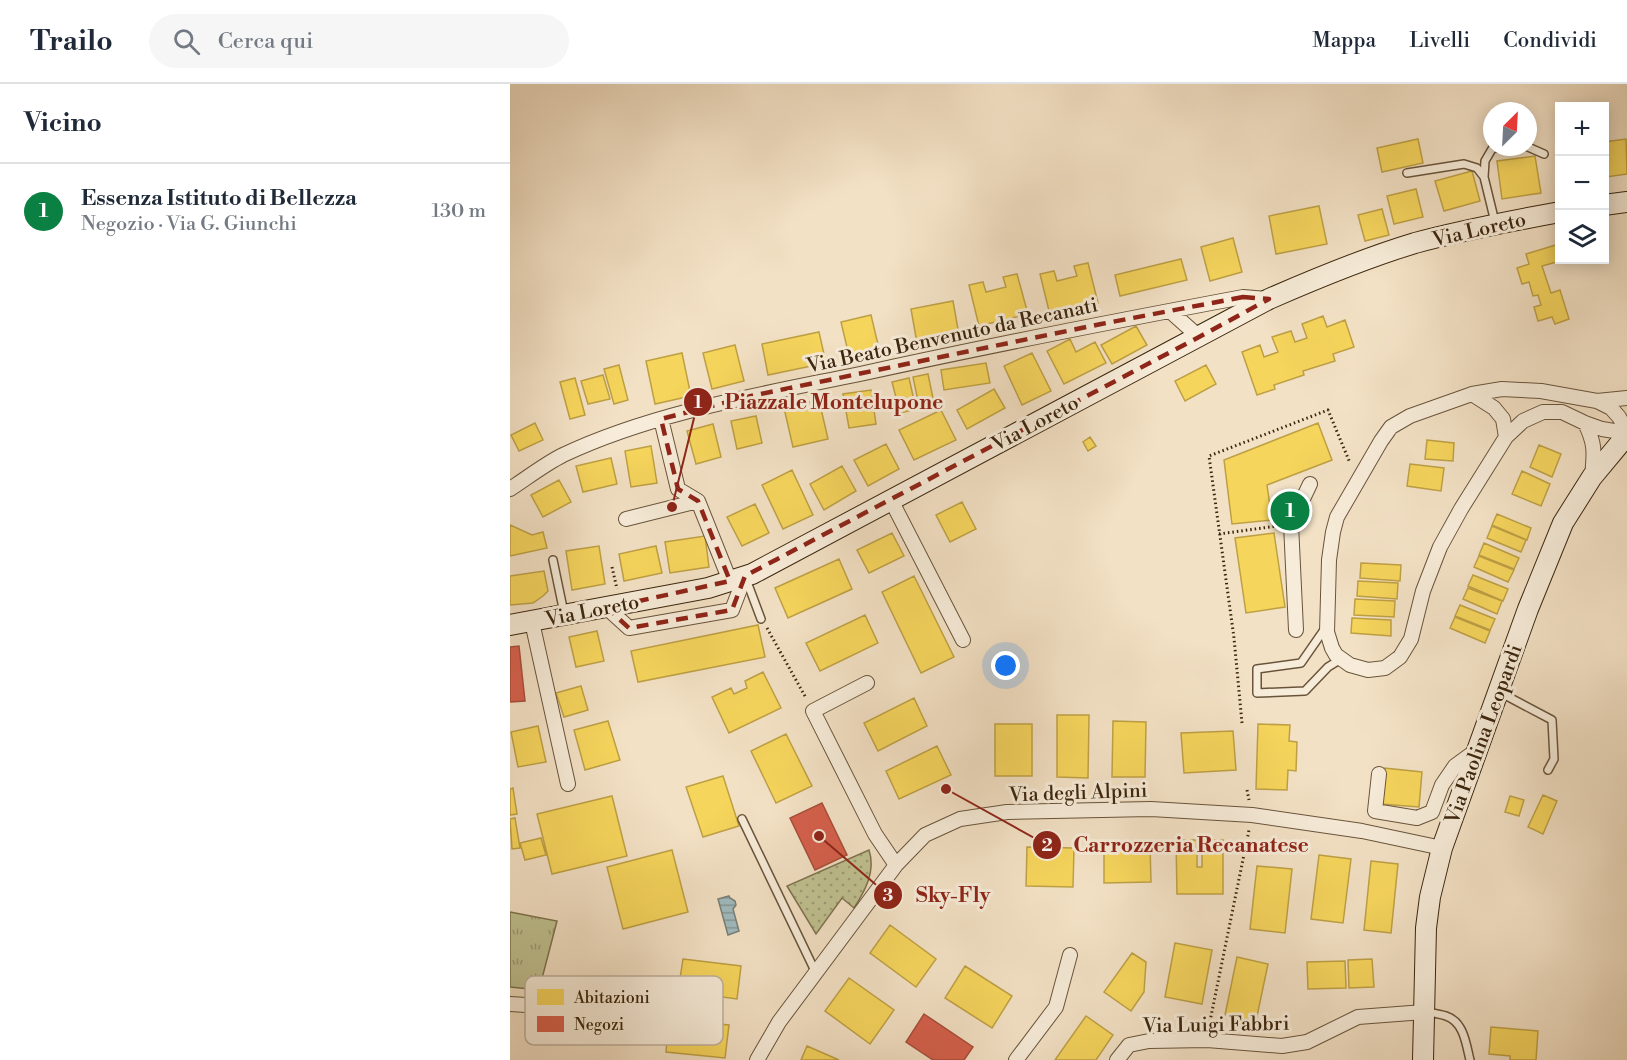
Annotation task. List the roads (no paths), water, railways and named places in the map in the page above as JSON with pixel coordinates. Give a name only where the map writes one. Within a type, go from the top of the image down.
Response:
[{"type":"street","points":[[1609,204],[1627,202]]},
{"type":"street","name":"Via Loreto","points":[[510,625],[708,588],[738,579],[1269,299],[1341,268],[1414,244],[1496,224],[1555,213]]},
{"type":"street","name":"Via Beato Benvenuto da Recanati","points":[[510,489],[561,456],[600,439],[661,419],[751,396],[1243,297],[1269,299]]},
{"type":"street","points":[[1170,311],[1199,337]]},
{"type":"street","points":[[1627,398],[1597,401],[1541,391],[1502,389],[1472,394],[1410,416],[1391,427],[1337,517],[1333,532],[1329,560],[1327,632],[1336,656],[1350,665],[1368,670],[1385,668],[1400,657],[1411,639],[1423,591],[1440,547],[1506,437],[1524,421],[1543,412],[1562,412],[1602,429],[1627,433]]},
{"type":"street","points":[[1472,394],[1494,408],[1503,419],[1506,437]]},
{"type":"street","points":[[1597,401],[1611,408],[1619,417],[1627,433]]},
{"type":"street","points":[[607,608],[629,627],[732,610],[738,579],[698,501],[678,489],[661,419]]},
{"type":"street","points":[[1585,423],[1594,448],[1592,477]]},
{"type":"street","name":"Via Paolina Leopardi","points":[[1423,1060],[1426,928],[1430,897],[1442,848],[1536,587],[1563,523],[1592,477],[1627,433]]},
{"type":"street","points":[[1296,630],[1291,524],[1310,484]]},
{"type":"street","points":[[891,500],[963,640]]},
{"type":"street","points":[[626,519],[698,501]]},
{"type":"street","points":[[532,621],[568,784]]},
{"type":"street","points":[[867,683],[813,711],[875,834],[896,865]]},
{"type":"street","points":[[1378,774],[1376,811],[1417,819],[1432,812],[1442,785],[1455,766],[1478,748]]},
{"type":"street","name":"Via degli Alpini","points":[[758,1060],[779,1022],[896,865],[925,835],[960,819],[1007,812],[1151,809],[1252,815],[1362,831],[1442,848]]},
{"type":"street","points":[[1016,1060],[1056,1007],[1070,955]]},
{"type":"street","points":[[510,1004],[525,1005]]},
{"type":"street","name":"Via Luigi Fabbri","points":[[1117,1060],[1129,1045],[1149,1041],[1207,1040],[1282,1046],[1307,1042],[1358,1017],[1424,1012]]},
{"type":"lane","points":[[1537,151],[1544,154]]},
{"type":"lane","points":[[1488,156],[1485,161],[1484,177],[1496,224]]},
{"type":"lane","points":[[1407,173],[1464,164],[1477,168],[1484,177]]},
{"type":"lane","points":[[553,560],[565,615]]},
{"type":"lane","points":[[738,579],[761,619]]},
{"type":"lane","points":[[1327,625],[1301,663],[1257,669],[1257,693],[1305,691],[1328,667],[1341,659]]},
{"type":"lane","points":[[1498,692],[1552,720],[1554,759],[1548,770]]},
{"type":"lane","points":[[742,819],[816,973]]},
{"type":"lane","points":[[1424,1012],[1447,1016],[1456,1022],[1462,1031],[1470,1060]]},
{"type":"water","points":[[729,896],[735,901],[736,905],[733,909],[739,931],[728,935],[718,899]]},
{"type":"place","name":"Piazzale Montelupone","points":[[672,507]]},
{"type":"place","name":"Essenza Istituto di Bellezza","points":[[1290,511]]},
{"type":"place","name":"Carrozzeria Recanatese","points":[[946,789]]},
{"type":"place","name":"Sky-Fly","points":[[819,836]]}]
